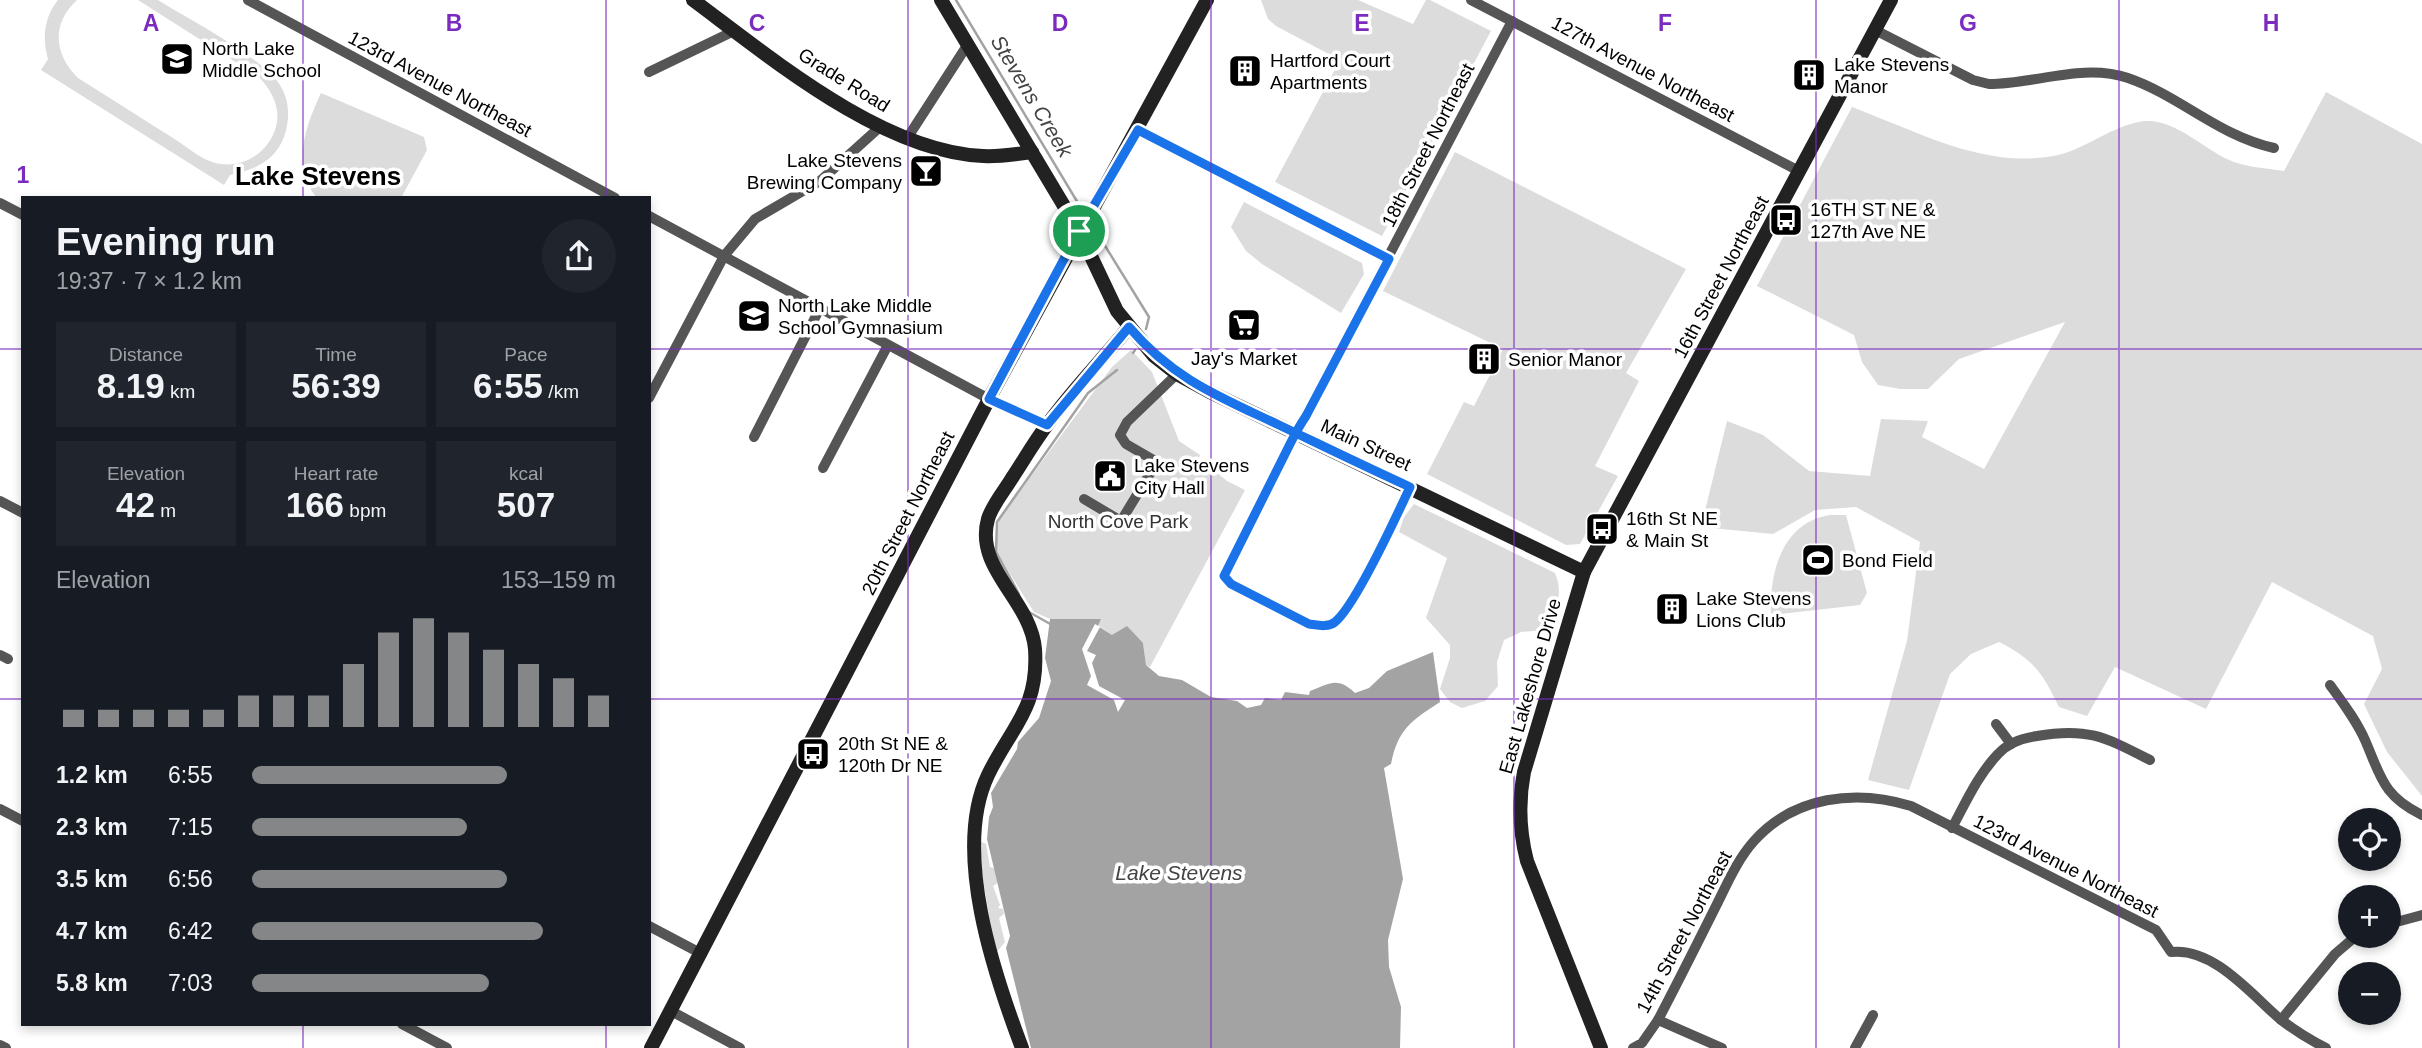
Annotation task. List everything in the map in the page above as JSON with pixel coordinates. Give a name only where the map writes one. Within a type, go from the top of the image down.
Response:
[{"type":"main road","name":"Grade Road","points":[[693,0],[826,95],[881,126],[966,155],[1005,156],[1032,152]]},
{"type":"main road","name":"Main Street","points":[[941,0],[1032,152],[1084,223],[1117,310],[1154,356],[1177,374],[1584,572]]},
{"type":"main road","name":"20th Street Northeast","points":[[651,1048],[989,399],[1207,0]]},
{"type":"main road","name":"16th Street Northeast","points":[[1584,572],[1891,0]]},
{"type":"main road","points":[[1022,1048],[991,956],[982,910],[974,838],[978,806],[989,775],[1028,706],[1035,663],[1034,645],[1021,609],[991,562],[985,534],[988,516],[1047,425],[1129,327]]},
{"type":"main road","name":"East Lakeshore Drive","points":[[1584,572],[1524,772],[1519,796],[1520,834],[1531,871],[1601,1048]]},
{"type":"street","name":"123rd Avenue Northeast","points":[[248,0],[611,196]]},
{"type":"street","name":"127th Avenue Northeast","points":[[1471,0],[1798,172]]},
{"type":"street","name":"18th Street Northeast","points":[[1410,487],[1349,605],[1334,624],[1309,624],[1231,584],[1224,576],[1512,21]]},
{"type":"street","points":[[1875,30],[1973,80],[1989,84],[2100,72],[2128,78],[2165,95],[2223,131],[2274,148]]},
{"type":"street","points":[[649,72],[734,31]]},
{"type":"street","points":[[908,137],[968,44]]},
{"type":"street","points":[[651,394],[724,256],[755,219],[820,181],[881,126]]},
{"type":"street","points":[[1138,130],[1389,259]]},
{"type":"street","points":[[0,202],[21,214]]},
{"type":"street","points":[[651,217],[989,399],[1047,425]]},
{"type":"street","points":[[754,437],[820,308]]},
{"type":"street","points":[[823,468],[888,345]]},
{"type":"street","points":[[1084,499],[1121,521],[1157,462],[1126,444],[1119,435],[1126,422],[1177,374]]},
{"type":"street","points":[[0,501],[21,512]]},
{"type":"street","points":[[2330,685],[2351,712],[2383,784],[2395,799],[2422,815]]},
{"type":"street","points":[[1996,724],[2011,744]]},
{"type":"street","points":[[1952,828],[1975,785],[1999,752],[2023,738],[2078,730],[2113,742],[2150,760]]},
{"type":"street","name":"123rd Avenue Northeast","points":[[1840,797],[1868,796],[1889,799],[2156,930],[2171,952],[2184,950],[2216,965],[2281,1020],[2326,1048]]},
{"type":"street","name":"14th Street Northeast","points":[[1633,1048],[1642,1043],[1658,1020],[1737,866],[1754,841],[1799,809],[1840,797]]},
{"type":"street","points":[[0,809],[21,820]]},
{"type":"street","points":[[2401,921],[2422,915]]},
{"type":"street","points":[[651,927],[702,954]]},
{"type":"street","points":[[2281,1020],[2342,948]]},
{"type":"street","points":[[671,1012],[740,1048]]},
{"type":"street","points":[[1855,1048],[1873,1015]]},
{"type":"street","points":[[1658,1020],[1722,1048]]},
{"type":"street","points":[[406,1026],[447,1048]]},
{"type":"street","points":[[0,1045],[6,1048]]},
{"type":"green space","points":[[58,0],[77,0],[63,19],[59,39],[64,59],[78,78],[215,163],[243,162],[265,147],[277,123],[277,108],[272,95],[259,77],[138,0],[158,0],[241,51],[271,74],[283,91],[288,117],[280,145],[263,163],[230,175],[224,185],[41,70],[48,59],[45,44],[47,21]]},
{"type":"green space","points":[[1261,0],[1358,0],[1413,24],[1426,0],[1430,0],[1491,31],[1382,236],[1275,182],[1340,60],[1276,26],[1268,19]]},
{"type":"green space","points":[[2326,92],[2422,144],[2422,796],[2387,752],[2364,704],[2382,669],[2373,636],[2272,582],[2206,709],[2115,667],[2087,716],[2059,707],[2036,668],[1999,642],[1971,654],[1950,674],[1909,790],[1868,780],[1907,641],[1920,542],[1856,507],[1815,510],[1773,534],[1701,527],[1727,421],[1763,435],[1809,471],[1870,476],[1881,419],[1928,421],[1922,437],[1984,469],[2065,322],[1959,359],[1928,389],[1900,389],[1878,385],[1862,362],[1854,335],[1757,286],[1852,107],[1955,147],[2008,158],[2062,154],[2129,124],[2151,121],[2181,131],[2233,162],[2284,171]]},
{"type":"green space","points":[[321,93],[424,137],[427,150],[402,196],[316,196],[304,173],[302,160],[310,119]]},
{"type":"green space","points":[[1455,152],[1686,269],[1626,373],[1639,381],[1595,466],[1618,476],[1580,544],[1566,545],[1427,474],[1464,402],[1474,406],[1503,349],[1383,291]]},
{"type":"green space","points":[[1244,202],[1362,263],[1364,274],[1341,313],[1262,264],[1246,251],[1231,227]]},
{"type":"green space","name":"North Cove Park","points":[[1131,350],[1152,372],[1179,441],[1200,455],[1199,458],[1227,481],[1245,490],[1150,667],[1146,665],[1143,643],[1112,635],[1098,625],[1100,619],[1050,619],[1034,612],[995,550],[999,519],[1112,367]]},
{"type":"green space","points":[[1414,504],[1555,573],[1558,581],[1558,602],[1546,630],[1521,632],[1504,640],[1497,662],[1498,686],[1485,701],[1462,708],[1450,702],[1440,689],[1450,658],[1450,645],[1426,618],[1447,558],[1399,532],[1404,517]]},
{"type":"green space","name":"Bond Field","points":[[1830,515],[1846,515],[1867,593],[1860,605],[1771,615],[1773,583],[1782,552],[1800,528]]},
{"type":"green space","points":[[977,840],[986,844],[990,867],[996,869],[998,883],[993,886],[1000,905],[998,908],[1003,909],[1004,914],[999,918],[1005,942],[995,954]]},
{"type":"water","name":"Lake Stevens","points":[[1050,619],[1101,619],[1098,626],[1112,635],[1127,626],[1143,643],[1146,665],[1159,676],[1182,680],[1211,697],[1237,701],[1247,708],[1261,705],[1265,698],[1281,700],[1285,692],[1309,695],[1310,691],[1333,683],[1343,685],[1355,693],[1369,688],[1387,671],[1433,652],[1440,702],[1407,727],[1398,742],[1391,764],[1384,768],[1403,879],[1388,940],[1389,967],[1401,1007],[1400,1048],[1031,1048],[1006,948],[1010,936],[987,839],[993,807],[991,793],[1017,749],[1018,742],[1039,718],[1051,681],[1045,658]]},
{"type":"pier","points":[[1095,624],[1100,627],[1087,651],[1096,655],[1092,663],[1099,686],[1125,700],[1118,712],[1114,700],[1087,685],[1091,676],[1082,649]]},
{"type":"waterway","name":"Stevens Creek","points":[[956,0],[1081,208]]},
{"type":"waterway","name":"Stevens Creek","points":[[1094,228],[1149,317],[1146,329]]},
{"type":"waterway","name":"Stevens Creek","points":[[1019,594],[996,552],[997,522],[1088,393],[1117,370]]},
{"type":"waterway","name":"Stevens Creek","points":[[1029,612],[1052,625]]},
{"type":"place","name":"North Lake Middle School","points":[[177,59]]},
{"type":"place","name":"Hartford Court Apartments","points":[[1245,71]]},
{"type":"place","name":"Lake Stevens Manor","points":[[1809,75]]},
{"type":"place","name":"Lake Stevens Brewing Company","points":[[926,171]]},
{"type":"place","name":"16TH ST NE & 127th Ave NE","points":[[1786,220]]},
{"type":"place","name":"North Lake Middle School Gymnasium","points":[[754,316]]},
{"type":"place","name":"Jay's Market","points":[[1244,325]]},
{"type":"place","name":"Senior Manor","points":[[1484,359]]},
{"type":"place","name":"Lake Stevens City Hall","points":[[1110,476]]},
{"type":"place","name":"16th St NE & Main St","points":[[1602,529]]},
{"type":"place","name":"Bond Field","points":[[1818,560]]},
{"type":"place","name":"Lake Stevens Lions Club","points":[[1672,609]]},
{"type":"place","name":"20th St NE & 120th Dr NE","points":[[813,754]]},
{"type":"district","name":"Lake Stevens","points":[[318,176]]},
{"type":"route","points":[[1079,231],[989,399],[1047,425],[1129,327],[1154,356],[1177,374],[1247,410],[1296,433],[1307,439],[1410,487],[1349,605],[1334,624],[1309,624],[1231,584],[1224,576],[1290,444],[1296,433],[1306,416],[1389,259],[1138,130],[1079,231]]}]
